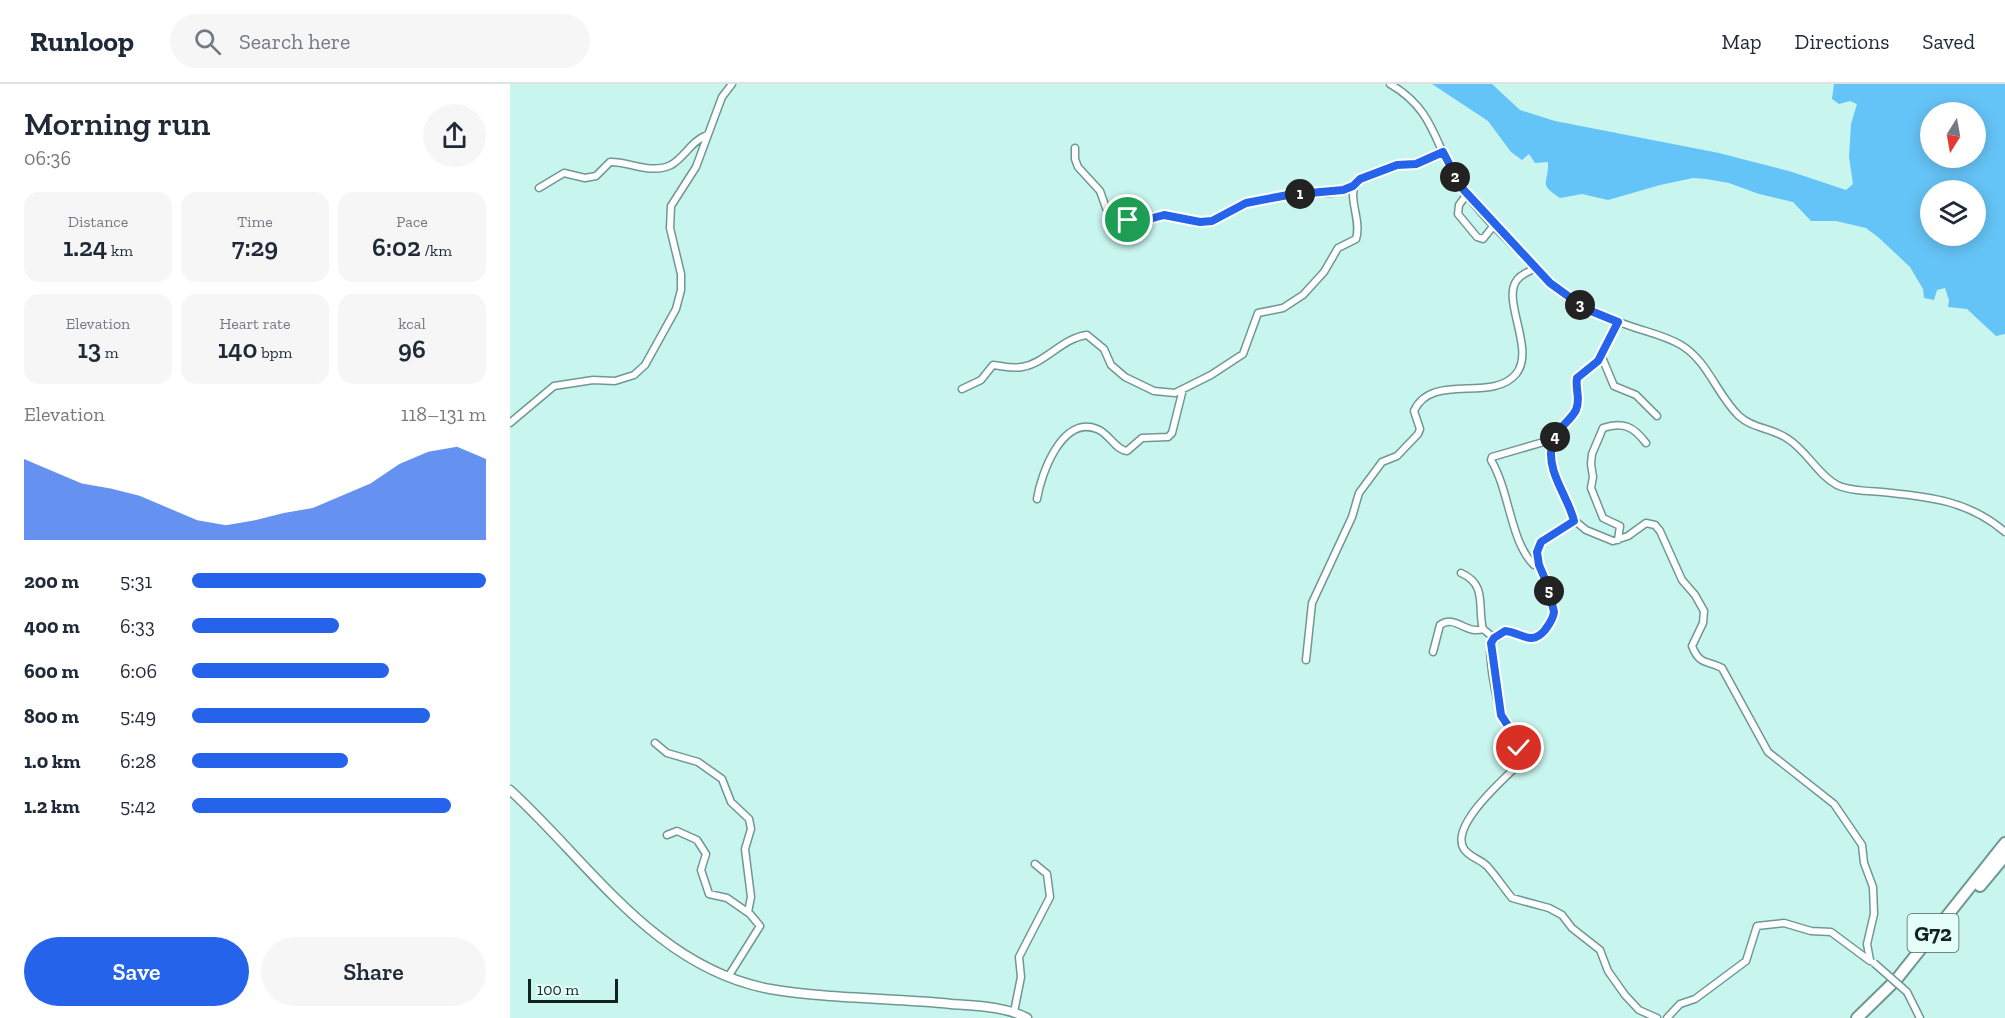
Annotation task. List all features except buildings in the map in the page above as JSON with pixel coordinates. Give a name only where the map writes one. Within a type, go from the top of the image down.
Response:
[{"type":"highway","name":"G72","points":[[1857,1018],[1896,980],[2005,843]]},
{"type":"highway","name":"G72","points":[[1867,1018],[1897,988],[2005,855]]},
{"type":"main road","points":[[510,790],[538,816],[619,905],[650,930],[706,967],[728,977],[770,989],[991,1007],[1014,1012],[1027,1018]]},
{"type":"street","points":[[510,423],[555,386],[592,380],[615,381],[634,375],[645,365],[676,309],[681,290],[681,273],[669,228],[671,206],[696,167],[723,98],[732,84]]},
{"type":"street","points":[[1390,84],[1416,102],[1467,194],[1536,268],[1567,296],[1586,309],[1682,345],[1695,357],[1738,415],[1748,423],[1785,436],[1802,449],[1827,480],[1841,487],[1902,494],[1968,507],[1984,515],[2005,532]]},
{"type":"street","points":[[539,188],[564,173],[585,178],[596,176],[610,162],[635,168],[670,165],[697,139],[707,135]]},
{"type":"street","points":[[1075,148],[1078,167],[1100,191],[1106,208],[1114,214],[1138,222],[1164,215],[1200,222],[1212,221],[1246,203],[1288,195],[1331,193],[1353,186],[1360,179],[1397,165],[1416,164],[1443,152]]},
{"type":"street","points":[[962,389],[981,380],[993,365],[1009,368],[1032,364],[1057,348],[1087,335],[1104,349],[1113,368],[1143,387],[1163,393],[1175,393],[1211,375],[1243,354],[1258,313],[1283,308],[1303,295],[1324,272],[1338,248],[1356,239],[1358,219],[1353,186]]},
{"type":"street","points":[[1467,194],[1459,205],[1458,214],[1477,237],[1483,239],[1495,225]]},
{"type":"street","points":[[1306,660],[1312,603],[1353,517],[1359,493],[1382,462],[1397,456],[1418,434],[1420,429],[1414,411],[1421,400],[1434,393],[1464,387],[1496,387],[1505,383],[1520,370],[1523,355],[1516,319],[1514,286],[1519,278],[1536,268]]},
{"type":"street","points":[[1618,322],[1601,355],[1577,378],[1579,400],[1576,410],[1554,439],[1552,451],[1555,474],[1574,520],[1586,530],[1618,540],[1646,523],[1655,525],[1660,531],[1682,580],[1695,595],[1704,611],[1703,623],[1692,646],[1698,657],[1710,665],[1722,668],[1768,752],[1798,773],[1842,811],[1849,828],[1862,845],[1864,863],[1873,887],[1874,914],[1867,944],[1872,962]]},
{"type":"street","points":[[1601,355],[1614,386],[1636,395],[1657,416]]},
{"type":"street","points":[[1037,499],[1041,477],[1050,454],[1077,430],[1088,427],[1103,432],[1122,450],[1127,451],[1142,438],[1168,437],[1172,433],[1183,389]]},
{"type":"street","points":[[1618,540],[1620,526],[1603,518],[1591,488],[1592,454],[1603,428],[1610,425],[1626,424],[1633,428],[1646,443]]},
{"type":"street","points":[[1539,565],[1534,565],[1523,553],[1505,488],[1491,460],[1492,457],[1554,439]]},
{"type":"street","points":[[1574,520],[1541,542],[1537,552],[1554,612],[1552,621],[1540,636],[1532,639],[1509,631],[1494,638],[1490,650],[1501,715],[1518,741],[1521,759],[1519,764],[1477,806],[1462,832],[1464,849],[1500,879],[1512,898],[1549,908],[1562,915],[1572,928],[1600,950],[1608,970],[1625,996],[1647,1015],[1657,1018]]},
{"type":"street","points":[[1461,573],[1469,577],[1479,588],[1483,607],[1483,629]]},
{"type":"street","points":[[1433,652],[1440,625],[1445,621],[1457,622],[1469,630],[1483,629],[1494,638]]},
{"type":"street","points":[[655,744],[667,753],[698,762],[722,779],[731,802],[749,819],[751,829],[745,849],[751,897],[748,912]]},
{"type":"street","points":[[668,835],[677,831],[697,840],[706,854],[701,870],[709,894],[727,898],[757,921],[760,929],[728,977]]},
{"type":"street","points":[[1014,1012],[1020,977],[1019,957],[1050,897],[1047,874],[1035,864]]},
{"type":"street","points":[[1667,1018],[1680,1004],[1695,999],[1746,962],[1752,937],[1758,926],[1784,923],[1811,931],[1831,932],[1872,962],[1907,992],[1920,1018]]},
{"type":"water","points":[[1432,84],[1492,84],[1520,110],[1555,121],[1719,153],[1789,171],[1846,190],[1853,184],[1849,157],[1851,124],[1857,104],[1850,101],[1839,104],[1832,99],[1834,84],[2005,84],[2005,334],[1996,336],[1967,309],[1948,307],[1949,300],[1945,288],[1937,290],[1934,300],[1924,298],[1923,289],[1910,267],[1866,228],[1836,221],[1811,221],[1793,202],[1759,194],[1729,183],[1706,179],[1693,178],[1660,185],[1608,200],[1582,194],[1560,198],[1546,186],[1548,162],[1535,163],[1529,154],[1522,160],[1511,152],[1488,121]]},
{"type":"route","points":[[1128,220],[1138,222],[1164,215],[1200,222],[1212,221],[1246,203],[1288,195],[1331,193],[1343,190],[1353,186],[1360,179],[1397,165],[1416,164],[1443,152],[1462,188],[1550,283],[1586,309],[1618,322],[1598,361],[1577,378],[1579,400],[1576,410],[1560,427],[1552,444],[1555,474],[1574,518],[1572,524],[1541,542],[1537,552],[1539,565],[1548,586],[1554,616],[1540,636],[1532,639],[1524,638],[1505,631],[1494,638],[1491,643],[1490,650],[1501,715],[1518,741],[1519,748]]}]
